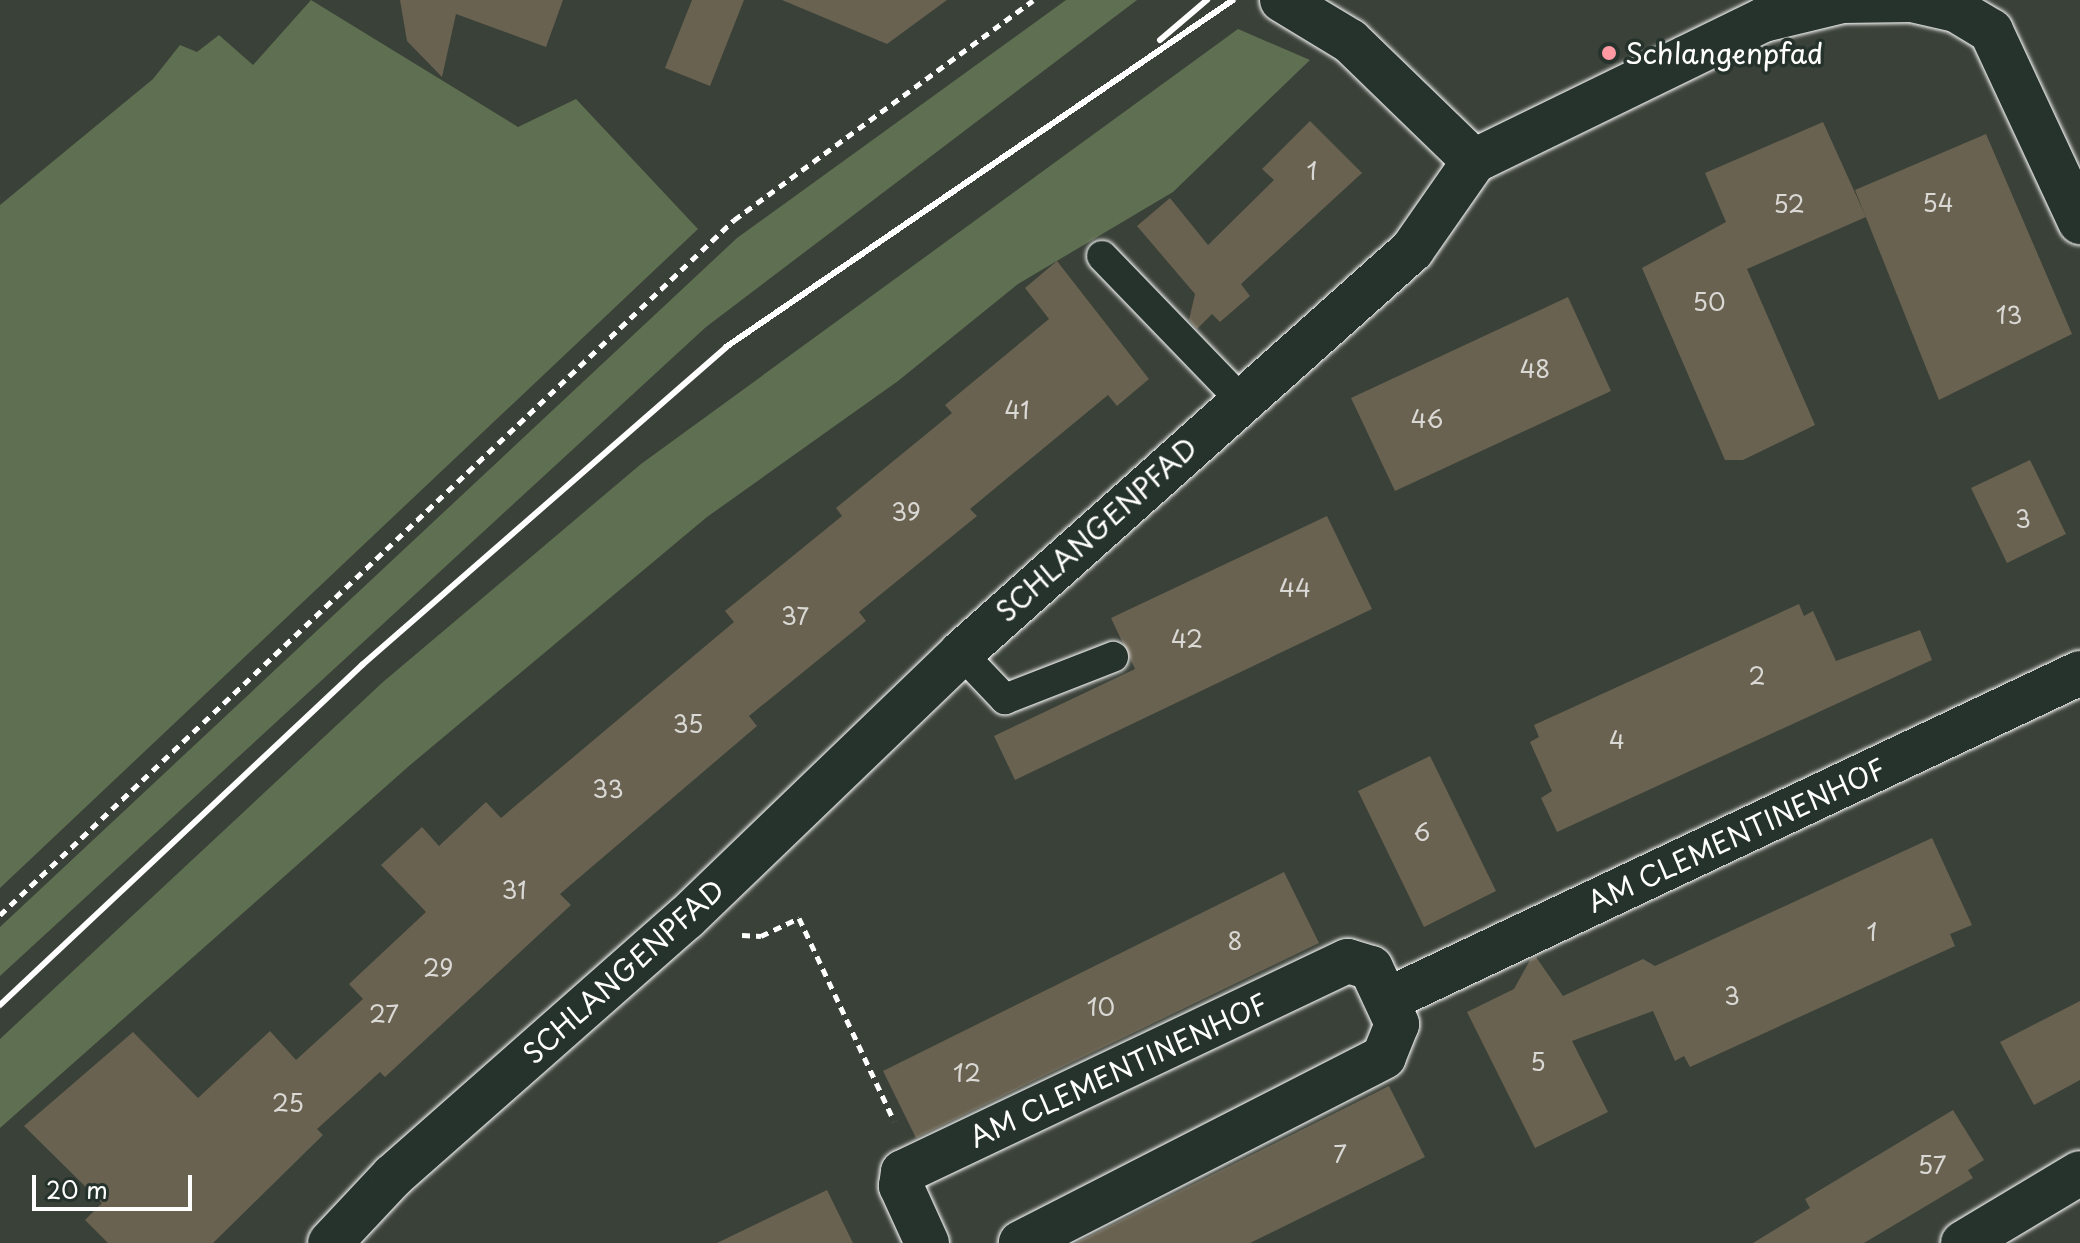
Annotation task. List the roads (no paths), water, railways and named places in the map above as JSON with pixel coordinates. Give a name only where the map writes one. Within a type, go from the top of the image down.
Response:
[{"type":"street","points":[[1282,0],[1350,41],[1474,161]]},
{"type":"street","name":"SCHLANGENPFAD","points":[[330,1243],[393,1176],[686,918],[961,653],[1239,398],[1412,250],[1474,161],[1763,20],[1842,1],[1912,0],[1957,5],[1991,31],[2080,222]]},
{"type":"street","name":"AM CLEMENTINENHOF","points":[[927,1243],[901,1186],[903,1172],[1348,961],[1371,968],[1391,998],[2080,673]]},
{"type":"street","points":[[1021,1243],[1384,1057],[1397,1024],[1391,998]]},
{"type":"street","points":[[1963,1243],[2080,1173]]},
{"type":"lane","points":[[1102,256],[1239,398]]},
{"type":"lane","points":[[961,653],[1005,699],[1113,657]]},
{"type":"railway","points":[[1160,40],[1207,0]]},
{"type":"railway","points":[[0,1005],[362,665],[726,347],[1233,0]]},
{"type":"place","name":"Schlangenpfad","points":[[1609,53]]}]
